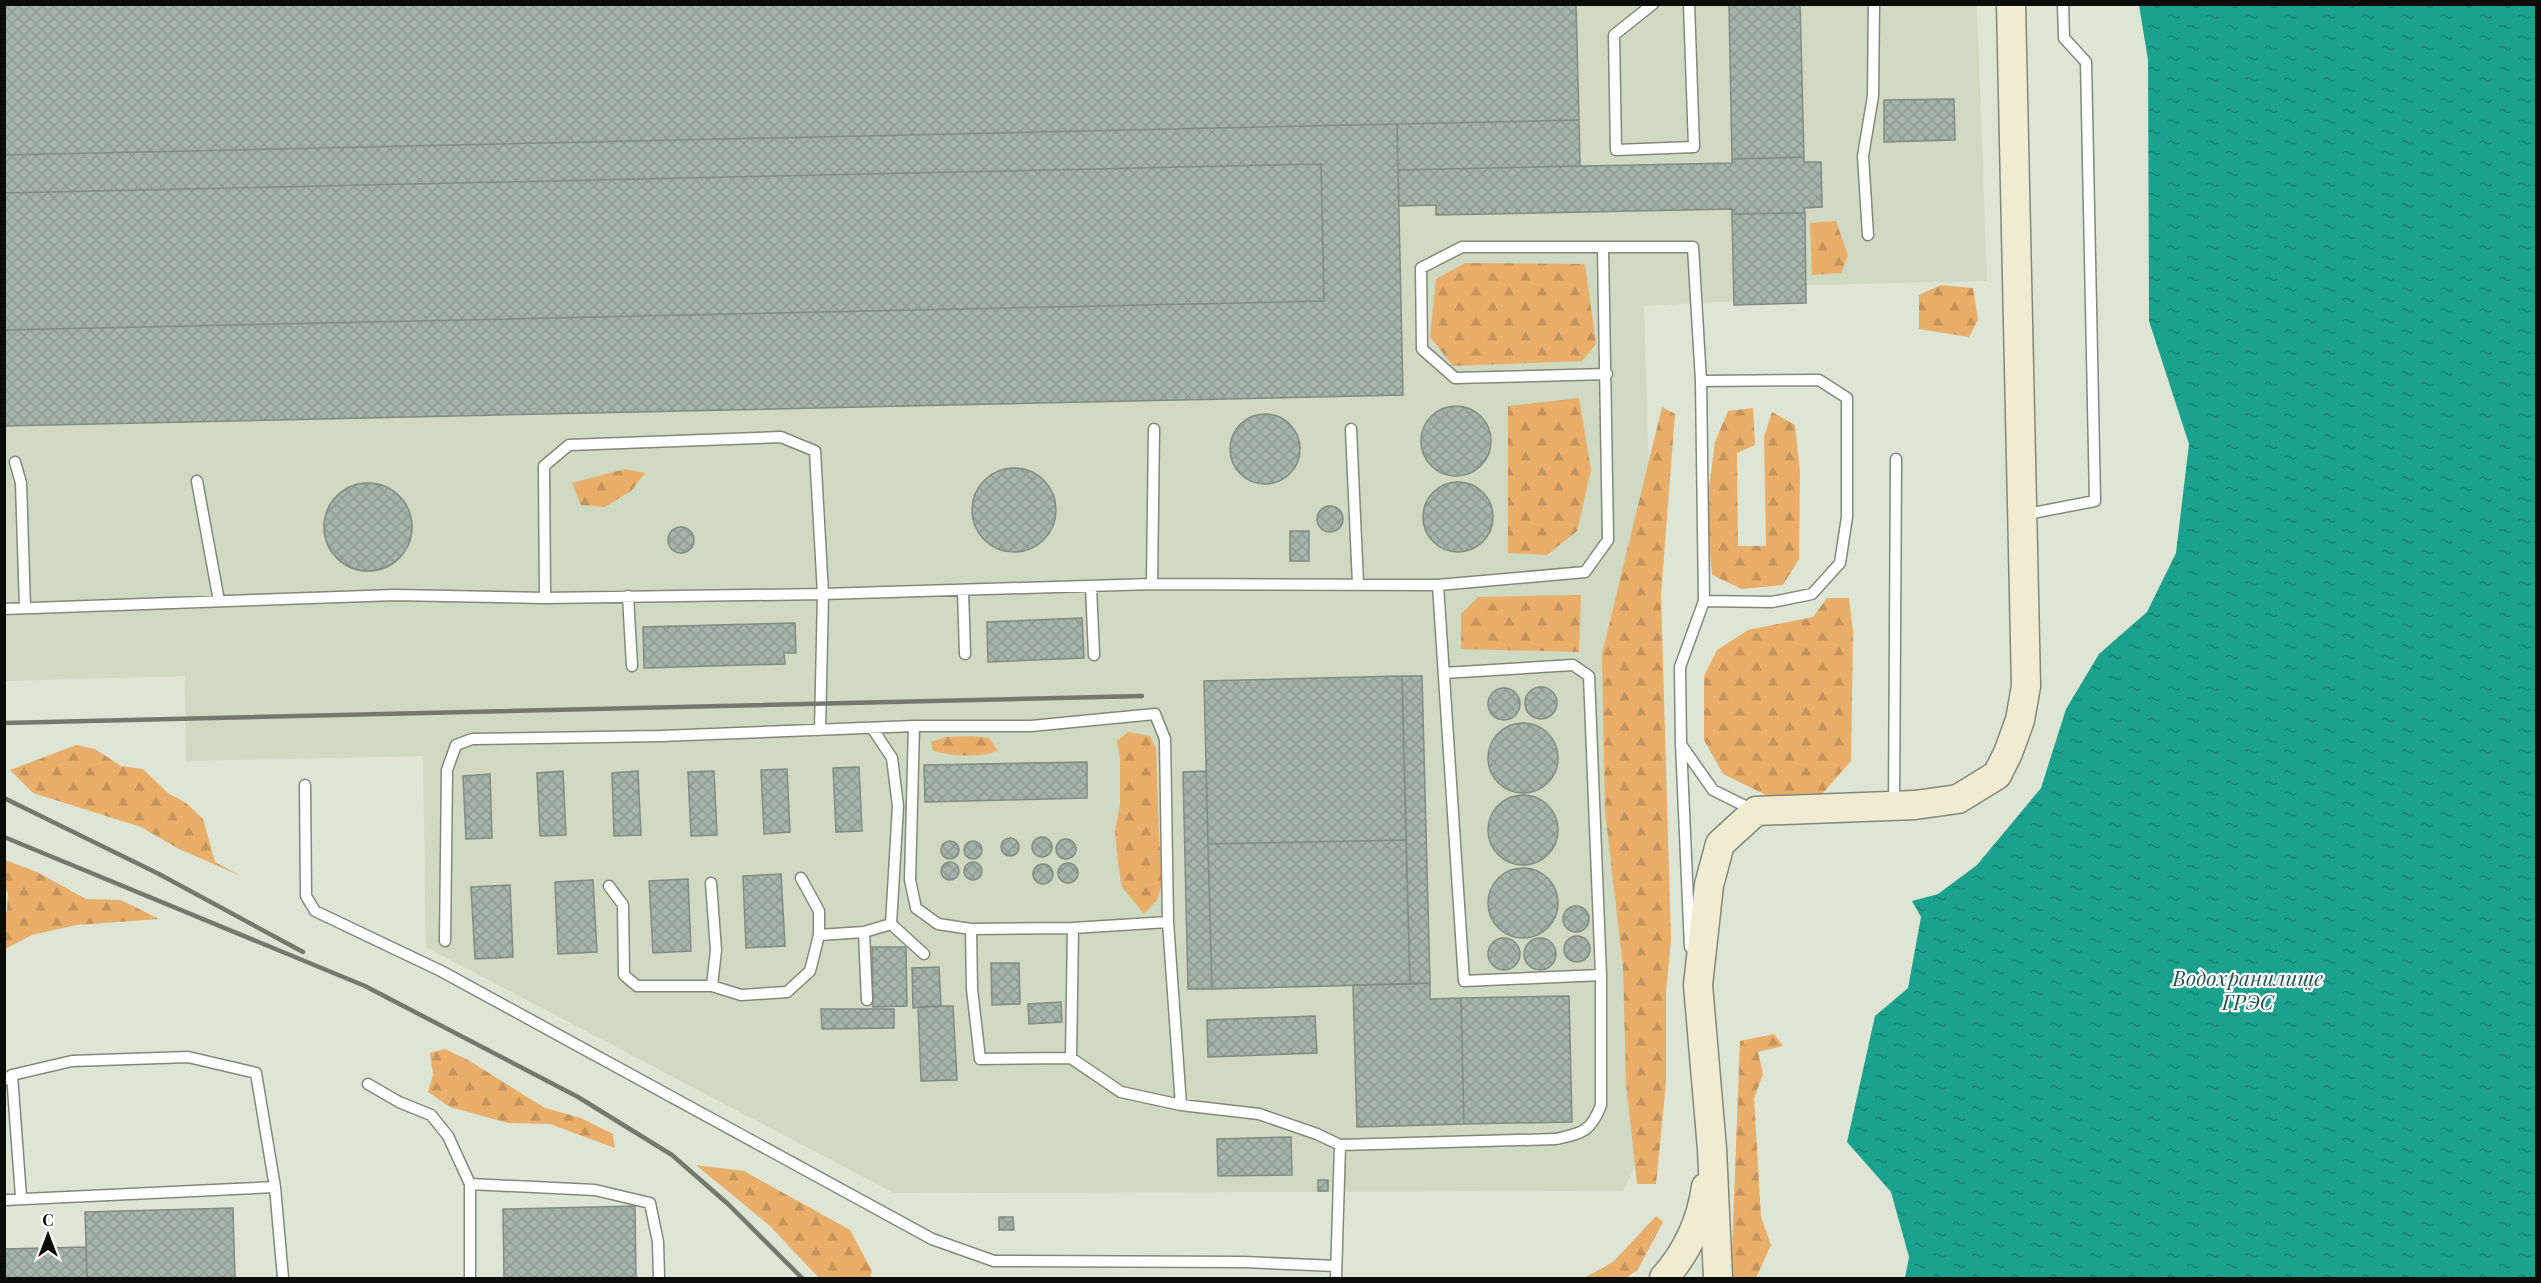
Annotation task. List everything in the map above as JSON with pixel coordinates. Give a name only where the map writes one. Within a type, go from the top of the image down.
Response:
[{"type":"street","points":[[1718,1278],[1712,1149],[1698,985],[1709,885],[1720,844],[1756,811],[1894,806],[1958,799],[1997,775],[2020,720],[2026,686],[2011,4]]},
{"type":"street","points":[[1664,1278],[1678,1263],[1693,1235],[1704,1196],[1712,1149]]},
{"type":"lane","points":[[1653,4],[1614,35],[1616,150],[1694,147],[1689,4]]},
{"type":"lane","points":[[1869,235],[1863,156],[1873,96],[1874,4]]},
{"type":"lane","points":[[2022,516],[2095,501],[2086,62],[2064,38],[2063,4]]},
{"type":"lane","points":[[1607,374],[1455,378],[1422,349],[1421,268],[1462,247],[1693,247],[1701,381],[1704,601],[1680,667],[1689,942],[1698,985]]},
{"type":"lane","points":[[4,609],[395,595],[545,598],[823,594],[1152,584],[1438,585],[1585,572],[1608,540],[1607,374],[1603,247]]},
{"type":"lane","points":[[1701,381],[1819,380],[1847,398],[1847,517],[1840,563],[1812,594],[1772,602],[1704,601]]},
{"type":"lane","points":[[1152,584],[1154,429]]},
{"type":"lane","points":[[1351,429],[1358,585]]},
{"type":"lane","points":[[545,598],[544,466],[569,445],[781,437],[815,451],[823,594],[820,730]]},
{"type":"lane","points":[[1894,806],[1896,459]]},
{"type":"lane","points":[[15,462],[21,483],[25,608]]},
{"type":"lane","points":[[196,481],[219,601]]},
{"type":"lane","points":[[1438,585],[1464,981],[1600,975]]},
{"type":"lane","points":[[1091,586],[1094,656]]},
{"type":"lane","points":[[963,590],[964,654]]},
{"type":"lane","points":[[628,597],[632,666]]},
{"type":"lane","points":[[971,929],[972,989],[980,1059],[1071,1058],[1121,1092],[1181,1105],[1259,1114],[1317,1134],[1340,1146],[1556,1139],[1581,1133],[1595,1122],[1600,1105],[1600,975],[1589,676],[1573,665],[1444,673]]},
{"type":"lane","points":[[445,941],[444,861],[447,770],[456,745],[472,739],[662,736],[915,726],[1031,726],[1155,714],[1165,739],[1168,922],[1181,1105]]},
{"type":"lane","points":[[915,726],[910,880],[916,908],[938,924],[971,929],[1073,928],[1168,922]]},
{"type":"lane","points":[[872,728],[892,758],[898,806],[891,924]]},
{"type":"lane","points":[[1681,744],[1713,790],[1756,811]]},
{"type":"lane","points":[[304,785],[306,896],[315,911],[441,971],[932,1239],[994,1261],[1244,1262],[1336,1266]]},
{"type":"lane","points":[[609,886],[623,905],[624,975],[637,986],[712,986],[741,995],[787,992],[810,971],[819,935],[819,911],[801,878]]},
{"type":"lane","points":[[711,883],[716,950],[712,986]]},
{"type":"lane","points":[[819,935],[864,932],[891,924]]},
{"type":"lane","points":[[891,924],[924,954]]},
{"type":"lane","points":[[1071,1058],[1073,928]]},
{"type":"lane","points":[[864,932],[867,1000]]},
{"type":"lane","points":[[21,1197],[8,1077],[72,1060],[188,1057],[256,1073],[275,1187],[283,1278]]},
{"type":"lane","points":[[368,1084],[399,1102],[431,1115],[448,1136],[470,1184],[470,1278]]},
{"type":"lane","points":[[1336,1278],[1340,1146]]},
{"type":"lane","points":[[470,1184],[595,1190],[650,1203],[658,1242],[659,1278]]},
{"type":"lane","points":[[4,1200],[21,1197],[275,1187]]},
{"type":"shaded area","points":[[4,5],[1977,5],[1987,281],[1807,285],[1806,303],[1734,305],[1733,301],[1644,306],[1652,575],[1640,1156],[1623,1191],[894,1193],[426,947],[423,756],[186,761],[185,676],[5,681]]},
{"type":"green space","points":[[1836,221],[1848,256],[1841,273],[1812,275],[1810,223]]},
{"type":"green space","points":[[1465,263],[1585,264],[1596,344],[1582,361],[1453,366],[1430,337],[1436,279]]},
{"type":"green space","points":[[1941,285],[1973,288],[1978,320],[1969,337],[1919,329],[1919,295]]},
{"type":"green space","points":[[1579,398],[1591,470],[1577,531],[1547,555],[1508,553],[1508,406]]},
{"type":"green space","points":[[1662,407],[1675,414],[1661,595],[1671,940],[1666,993],[1666,1083],[1656,1184],[1637,1184],[1626,1083],[1623,967],[1605,811],[1602,654]]},
{"type":"green space","points":[[1753,408],[1755,445],[1737,453],[1738,546],[1766,546],[1764,437],[1772,412],[1795,425],[1800,471],[1799,559],[1783,585],[1742,589],[1712,575],[1706,510],[1715,442],[1728,411]]},
{"type":"green space","points":[[625,469],[645,473],[631,491],[605,507],[581,505],[572,483]]},
{"type":"green space","points":[[1581,595],[1579,652],[1461,649],[1461,614],[1478,597]]},
{"type":"green space","points":[[1827,598],[1849,598],[1853,632],[1851,761],[1822,794],[1770,797],[1723,774],[1704,740],[1704,676],[1717,650],[1748,630],[1813,617]]},
{"type":"green space","points":[[1128,732],[1150,736],[1156,748],[1163,880],[1157,900],[1144,914],[1122,887],[1115,831],[1120,805],[1120,758],[1117,741]]},
{"type":"green space","points":[[946,737],[989,738],[998,751],[966,756],[933,751],[931,742]]},
{"type":"green space","points":[[76,745],[95,749],[121,766],[143,769],[168,793],[186,803],[203,819],[215,862],[241,876],[179,849],[141,827],[33,793],[10,770]]},
{"type":"green space","points":[[5,860],[37,872],[86,899],[121,900],[159,919],[76,925],[32,935],[5,949],[5,913],[8,892],[5,891]]},
{"type":"green space","points":[[1774,1034],[1783,1046],[1758,1052],[1763,1074],[1754,1098],[1761,1217],[1771,1245],[1756,1278],[1731,1278],[1740,1041]]},
{"type":"green space","points":[[445,1049],[468,1060],[545,1108],[581,1118],[613,1134],[615,1148],[550,1124],[508,1123],[450,1107],[428,1092],[433,1075],[430,1053]]},
{"type":"green space","points":[[696,1165],[744,1171],[850,1230],[872,1271],[870,1278],[819,1278],[770,1226]]},
{"type":"green space","points":[[1656,1216],[1663,1222],[1637,1271],[1625,1278],[1584,1278],[1613,1262]]},
{"type":"water","name":"Водохранилище ГРЭС","points":[[2139,5],[2536,5],[2536,1278],[1905,1278],[1909,1257],[1891,1192],[1847,1142],[1875,1016],[1908,988],[1921,917],[1912,901],[1938,894],[1977,865],[2041,788],[2066,709],[2099,654],[2147,612],[2176,553],[2189,444],[2149,321],[2148,60]]},
{"type":"building","points":[[4,4],[1576,4],[1579,120],[4,155]]},
{"type":"building","points":[[1729,4],[1800,4],[1804,157],[1732,159]]},
{"type":"building","points":[[1954,99],[1955,140],[1884,142],[1884,100]]},
{"type":"building","points":[[1579,120],[1580,166],[1398,170],[1397,124]]},
{"type":"building","points":[[1397,124],[1403,395],[4,426],[4,330],[1324,301],[1321,164],[4,193],[4,155]]},
{"type":"building","points":[[1804,157],[1804,162],[1821,162],[1822,207],[1804,208],[1805,213],[1732,214],[1732,209],[1436,215],[1436,205],[1399,206],[1398,170],[1732,163],[1732,159]]},
{"type":"building","points":[[1321,164],[1324,301],[4,330],[4,193]]},
{"type":"building","points":[[1805,213],[1806,303],[1734,305],[1732,214]]},
{"type":"building","points":[[1456,406],[1469,409],[1481,416],[1488,428],[1491,441],[1488,454],[1481,466],[1469,473],[1456,476],[1443,473],[1431,466],[1424,454],[1421,441],[1424,428],[1431,416],[1443,409]]},
{"type":"building","points":[[1265,414],[1278,417],[1290,424],[1297,436],[1300,449],[1297,462],[1290,474],[1278,481],[1265,484],[1252,481],[1240,474],[1233,462],[1230,449],[1233,436],[1240,424],[1252,417]]},
{"type":"building","points":[[1014,468],[1030,471],[1044,480],[1053,494],[1056,510],[1053,526],[1044,540],[1030,549],[1014,552],[998,549],[984,540],[975,526],[972,510],[975,494],[984,480],[998,471]]},
{"type":"building","points":[[1458,482],[1471,485],[1483,492],[1490,504],[1493,517],[1490,530],[1483,542],[1471,549],[1458,552],[1445,549],[1433,542],[1426,530],[1423,517],[1426,504],[1433,492],[1445,485]]},
{"type":"building","points":[[368,483],[393,490],[405,502],[412,527],[405,552],[393,564],[368,571],[343,564],[331,552],[324,527],[331,502],[343,490]]},
{"type":"building","points":[[1330,506],[1339,510],[1343,519],[1339,528],[1330,532],[1321,528],[1317,519],[1321,510]]},
{"type":"building","points":[[681,527],[690,531],[694,540],[690,549],[681,553],[672,549],[668,540],[672,531]]},
{"type":"building","points":[[1290,531],[1309,531],[1309,561],[1290,561]]},
{"type":"building","points":[[1082,618],[1084,658],[988,662],[987,622]]},
{"type":"building","points":[[795,623],[796,653],[784,653],[785,664],[644,668],[643,627]]},
{"type":"building","points":[[1402,676],[1422,676],[1430,983],[1410,984]]},
{"type":"building","points":[[1402,676],[1406,840],[1208,844],[1204,681]]},
{"type":"building","points":[[1541,687],[1552,692],[1557,703],[1552,714],[1541,719],[1530,714],[1525,703],[1530,692]]},
{"type":"building","points":[[1504,688],[1515,693],[1520,704],[1515,715],[1504,720],[1493,715],[1488,704],[1493,693]]},
{"type":"building","points":[[1523,723],[1536,726],[1548,733],[1555,745],[1558,758],[1555,771],[1548,783],[1536,790],[1523,793],[1510,790],[1498,783],[1491,771],[1488,758],[1491,745],[1498,733],[1510,726]]},
{"type":"building","points":[[1087,762],[1087,798],[925,802],[924,765]]},
{"type":"building","points":[[859,767],[862,831],[836,832],[833,768]]},
{"type":"building","points":[[787,769],[790,832],[764,834],[761,770]]},
{"type":"building","points":[[563,771],[566,835],[540,836],[537,773]]},
{"type":"building","points":[[638,771],[641,835],[614,836],[612,773]]},
{"type":"building","points":[[714,771],[717,835],[691,836],[688,772]]},
{"type":"building","points":[[1206,771],[1212,989],[1188,989],[1183,772]]},
{"type":"building","points":[[490,774],[492,838],[466,839],[463,776]]},
{"type":"building","points":[[1523,795],[1536,798],[1548,805],[1555,817],[1558,830],[1555,843],[1548,855],[1536,862],[1523,865],[1510,862],[1498,855],[1491,843],[1488,830],[1491,817],[1498,805],[1510,798]]},
{"type":"building","points":[[1042,837],[1049,840],[1052,847],[1049,854],[1042,857],[1035,854],[1032,847],[1035,840]]},
{"type":"building","points":[[1010,838],[1016,841],[1019,847],[1016,853],[1010,856],[1004,853],[1001,847],[1004,841]]},
{"type":"building","points":[[1066,839],[1073,842],[1076,849],[1073,856],[1066,859],[1059,856],[1056,849],[1059,842]]},
{"type":"building","points":[[1406,840],[1410,984],[1212,989],[1208,844]]},
{"type":"building","points":[[950,841],[956,844],[959,850],[956,856],[950,859],[944,856],[941,850],[944,844]]},
{"type":"building","points":[[973,841],[979,844],[982,850],[979,856],[973,859],[967,856],[964,850],[967,844]]},
{"type":"building","points":[[950,862],[956,865],[959,871],[956,877],[950,880],[944,877],[941,871],[944,865]]},
{"type":"building","points":[[973,862],[979,865],[982,871],[979,877],[973,880],[967,877],[964,871],[967,865]]},
{"type":"building","points":[[1068,863],[1075,866],[1078,873],[1075,880],[1068,883],[1061,880],[1058,873],[1061,866]]},
{"type":"building","points":[[1043,864],[1050,867],[1053,874],[1050,881],[1043,884],[1036,881],[1033,874],[1036,867]]},
{"type":"building","points":[[1523,868],[1536,871],[1548,878],[1555,890],[1558,903],[1555,916],[1548,928],[1536,935],[1523,938],[1510,935],[1498,928],[1491,916],[1488,903],[1491,890],[1498,878],[1510,871]]},
{"type":"building","points":[[781,874],[785,946],[746,948],[743,876]]},
{"type":"building","points":[[688,879],[691,951],[653,953],[649,881]]},
{"type":"building","points":[[593,880],[597,952],[558,954],[555,882]]},
{"type":"building","points":[[510,885],[513,957],[475,959],[471,887]]},
{"type":"building","points":[[1576,906],[1585,910],[1589,919],[1585,928],[1576,932],[1567,928],[1563,919],[1567,910]]},
{"type":"building","points":[[1577,936],[1586,940],[1590,949],[1586,958],[1577,962],[1568,958],[1564,949],[1568,940]]},
{"type":"building","points":[[1504,938],[1515,943],[1520,954],[1515,965],[1504,970],[1493,965],[1488,954],[1493,943]]},
{"type":"building","points":[[1540,938],[1551,943],[1556,954],[1551,965],[1540,970],[1529,965],[1524,954],[1529,943]]},
{"type":"building","points":[[872,947],[906,947],[907,1006],[873,1007]]},
{"type":"building","points":[[991,963],[1019,963],[1020,1004],[992,1005]]},
{"type":"building","points":[[939,967],[941,1006],[913,1008],[912,968]]},
{"type":"building","points":[[1430,983],[1430,999],[1461,998],[1464,1124],[1357,1127],[1353,985]]},
{"type":"building","points":[[1569,996],[1572,1122],[1464,1124],[1461,998]]},
{"type":"building","points":[[1061,1002],[1062,1022],[1029,1024],[1028,1004]]},
{"type":"building","points":[[953,1006],[957,1080],[921,1081],[918,1007]]},
{"type":"building","points":[[821,1009],[894,1009],[894,1028],[822,1029]]},
{"type":"building","points":[[1315,1016],[1317,1053],[1208,1057],[1207,1020]]},
{"type":"building","points":[[1291,1137],[1292,1175],[1218,1176],[1217,1139]]},
{"type":"building","points":[[1318,1180],[1328,1180],[1328,1191],[1318,1191]]},
{"type":"building","points":[[635,1206],[636,1278],[504,1278],[503,1209]]},
{"type":"building","points":[[233,1208],[235,1278],[87,1278],[85,1212]]},
{"type":"building","points":[[999,1217],[1013,1217],[1014,1230],[999,1230]]},
{"type":"building","points":[[86,1247],[87,1278],[4,1278],[4,1249]]},
{"type":"railway","points":[[4,723],[1142,696]]},
{"type":"railway","points":[[4,798],[159,874],[303,952]]},
{"type":"railway","points":[[4,837],[365,986],[578,1097],[672,1155],[728,1204],[802,1278]]}]
